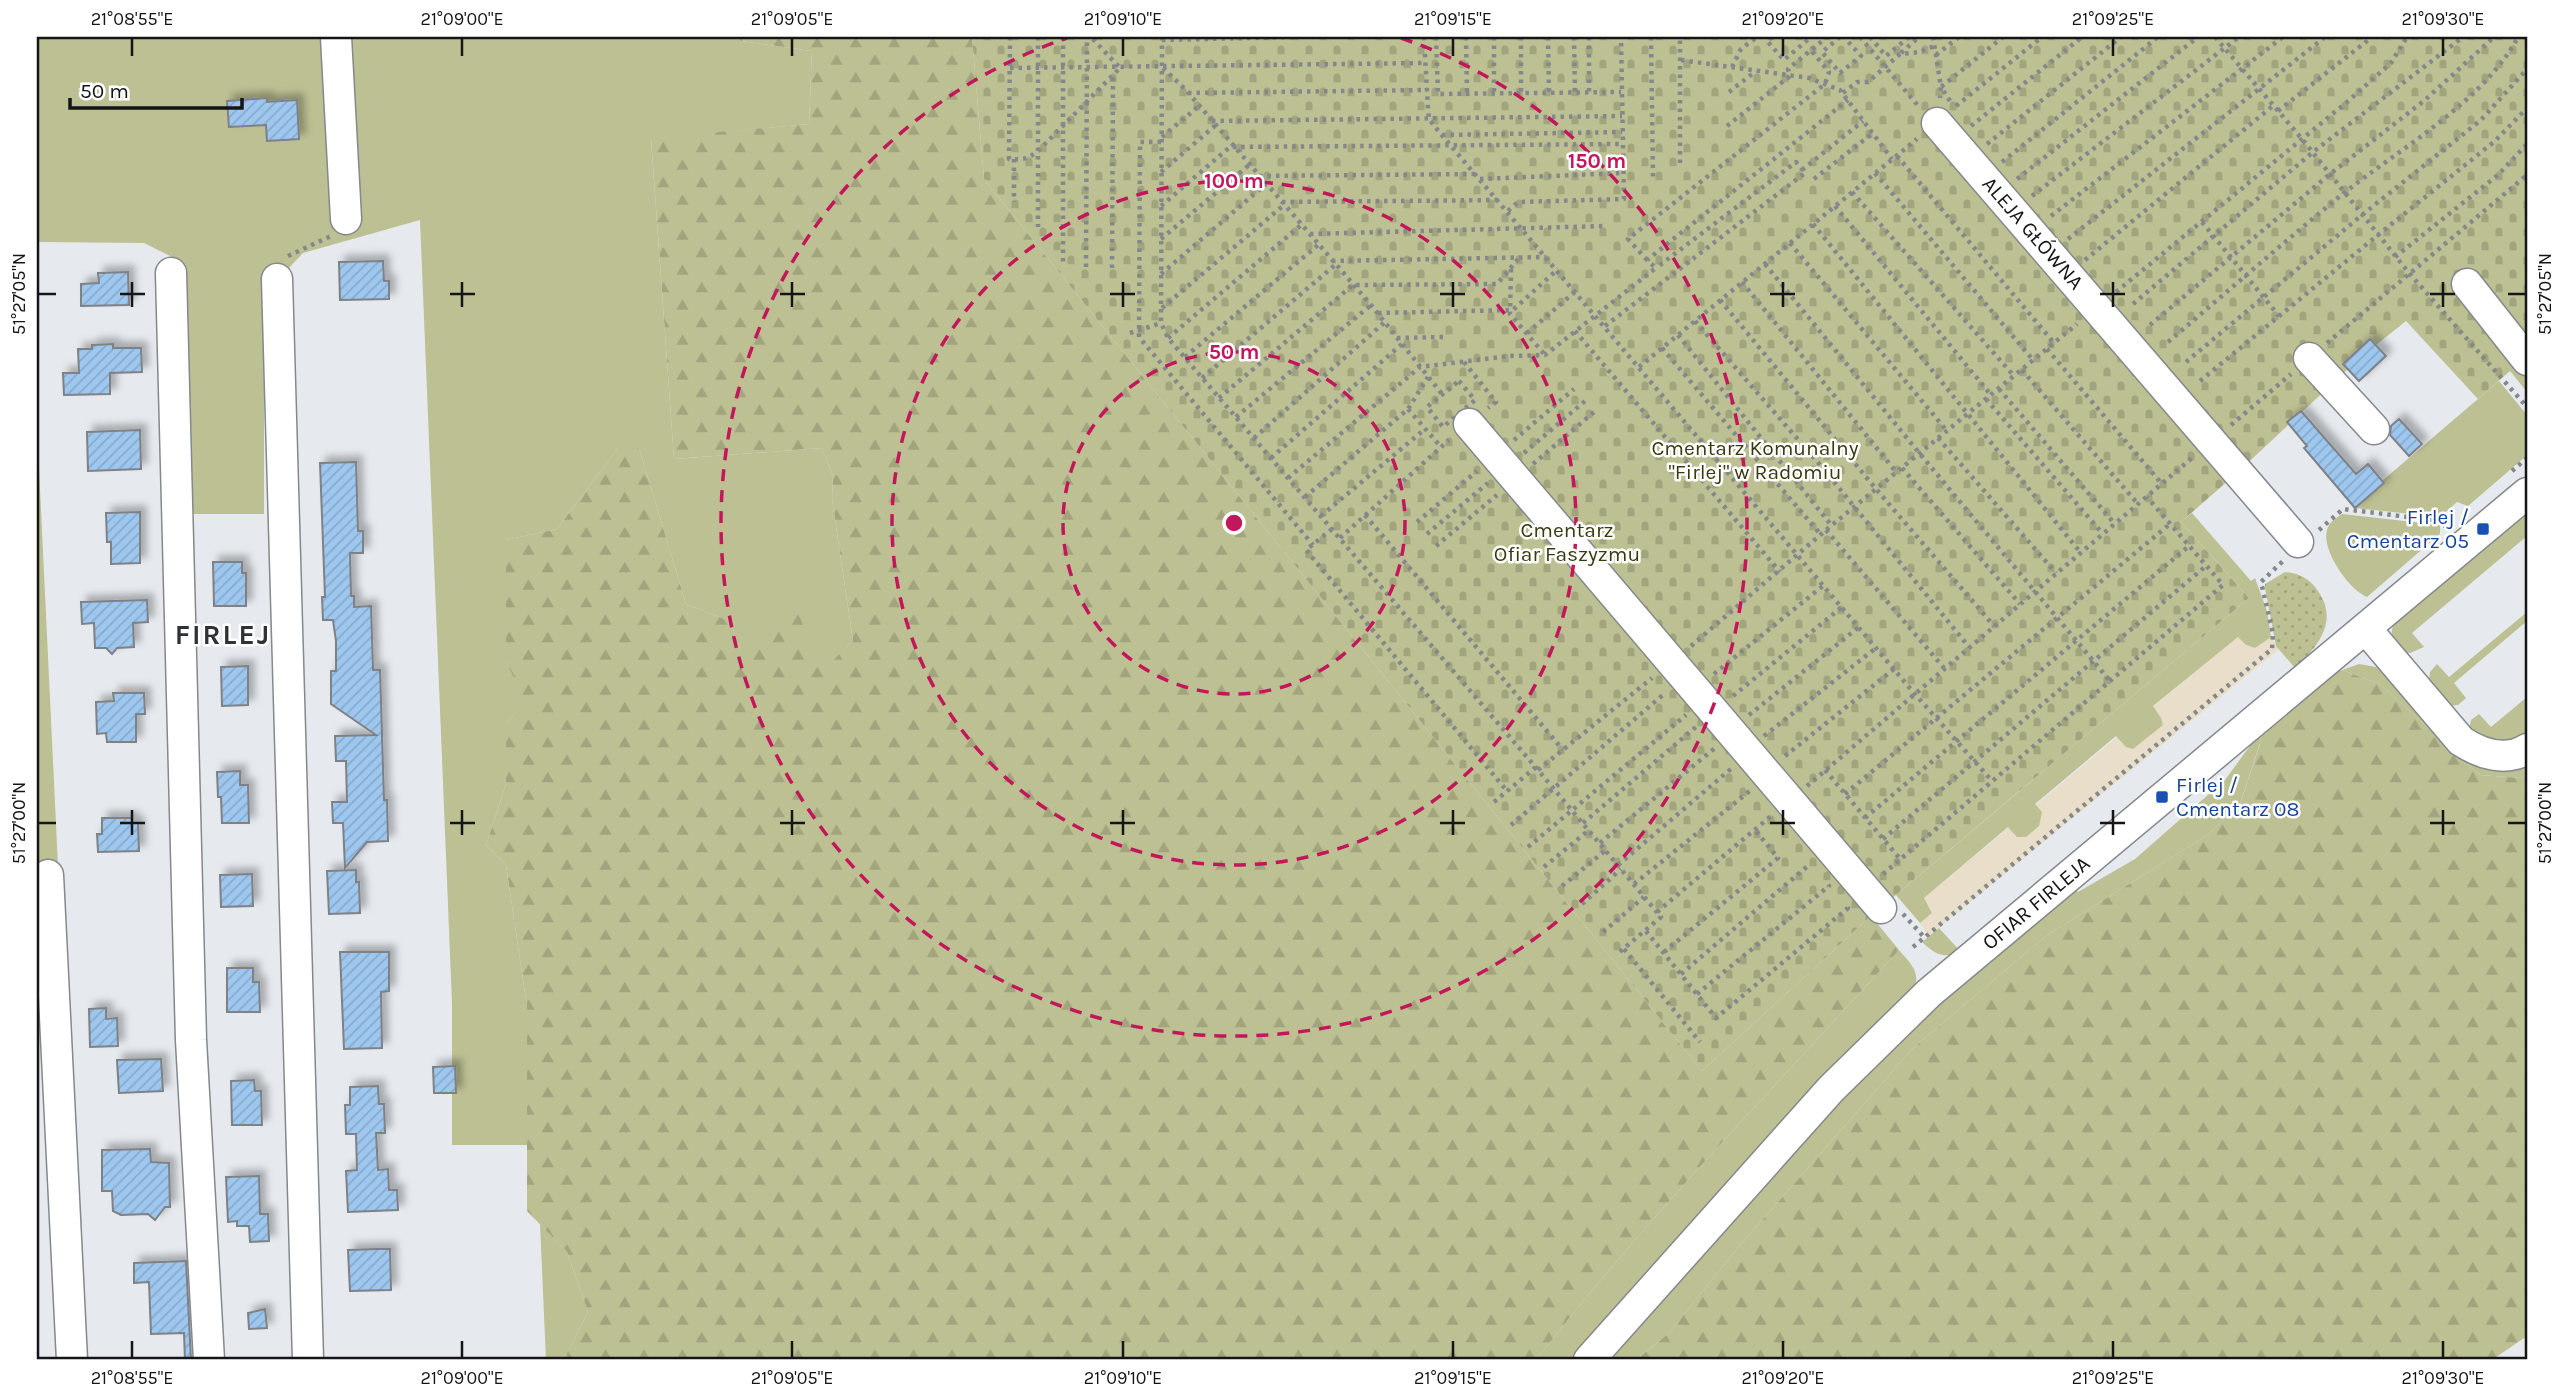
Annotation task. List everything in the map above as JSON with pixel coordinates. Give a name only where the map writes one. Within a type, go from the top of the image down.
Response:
[{"type":"street","points":[[336,37],[346,219]]},
{"type":"street","name":"ALEJA GŁÓWNA","points":[[1946,115],[2107,295],[2212,442],[2301,544]]},
{"type":"street","points":[[171,273],[191,1041],[209,1360]]},
{"type":"street","points":[[277,279],[308,1360]]},
{"type":"street","points":[[2467,284],[2527,360]]},
{"type":"street","points":[[2309,358],[2374,429]]},
{"type":"street","points":[[1469,424],[1748,753],[1779,815],[1878,894]]},
{"type":"street","name":"OFIAR FIRLEJA","points":[[1589,1360],[1831,1089],[1928,993],[2527,493]]},
{"type":"street","points":[[2366,629],[2461,741],[2473,749],[2498,755],[2519,754],[2527,749]]},
{"type":"street","points":[[48,875],[72,1360]]},
{"type":"path","points":[[1010,37],[1009,159],[1027,159],[1038,150],[1120,68]]},
{"type":"path","points":[[1038,37],[1038,227]]},
{"type":"path","points":[[1063,37],[1063,264]]},
{"type":"path","points":[[1086,267],[1089,37],[1098,43],[1120,68]]},
{"type":"path","points":[[1098,37],[1098,43]]},
{"type":"path","points":[[1297,37],[1161,38],[1161,323],[1168,338],[1555,789],[1661,917],[1616,955]]},
{"type":"path","points":[[1424,37],[1429,119],[1936,719],[1992,781]]},
{"type":"path","points":[[1436,37],[1438,94],[1621,92]]},
{"type":"path","points":[[1466,37],[1467,93]]},
{"type":"path","points":[[1494,37],[1494,93]]},
{"type":"path","points":[[1521,37],[1521,93]]},
{"type":"path","points":[[1548,37],[1549,93]]},
{"type":"path","points":[[1574,37],[1575,92]]},
{"type":"path","points":[[1589,37],[1589,92]]},
{"type":"path","points":[[1507,211],[1518,202],[1624,199],[1621,37]]},
{"type":"path","points":[[1651,37],[1653,177]]},
{"type":"path","points":[[1680,37],[1680,163]]},
{"type":"path","points":[[1732,67],[1741,49],[1757,37]]},
{"type":"path","points":[[1772,37],[1768,41],[1784,60],[1811,37]]},
{"type":"path","points":[[1790,76],[1788,69],[1825,37],[1830,45]]},
{"type":"path","points":[[1842,37],[1861,56],[1840,73],[1822,52],[1830,45],[1842,37]]},
{"type":"path","points":[[1860,37],[1925,113],[1946,115],[1970,127],[2031,197],[2239,37]]},
{"type":"path","points":[[1870,37],[1886,56],[1909,37]]},
{"type":"path","points":[[1843,93],[1857,82],[1868,82],[1919,37]]},
{"type":"path","points":[[1933,37],[1946,115]]},
{"type":"path","points":[[1936,55],[1959,37]]},
{"type":"path","points":[[1941,87],[2003,37]]},
{"type":"path","points":[[1639,367],[2042,37]]},
{"type":"path","points":[[1970,127],[2082,37]]},
{"type":"path","points":[[1986,145],[2121,37]]},
{"type":"path","points":[[2001,162],[2158,37]]},
{"type":"path","points":[[2016,180],[2198,37]]},
{"type":"path","points":[[2215,37],[2313,152],[2395,257],[2527,407]]},
{"type":"path","points":[[2055,225],[2048,218],[2283,37]]},
{"type":"path","points":[[2067,240],[2325,37]]},
{"type":"path","points":[[2278,111],[2372,37]]},
{"type":"path","points":[[1528,847],[1572,810],[1688,682],[1798,554],[2022,370],[2107,295],[2202,222],[2302,139],[2391,63],[2407,37]]},
{"type":"path","points":[[2133,304],[2313,152],[2463,37]]},
{"type":"path","points":[[2150,325],[2330,174],[2425,100],[2494,37]]},
{"type":"path","points":[[2168,342],[2345,193],[2440,121],[2491,75],[2518,37]]},
{"type":"path","points":[[1900,54],[1920,52],[1934,46]]},
{"type":"path","points":[[1797,48],[1804,56]]},
{"type":"path","points":[[1811,50],[1829,72]]},
{"type":"path","points":[[1681,60],[1809,78],[1843,93],[1894,158],[2054,343]]},
{"type":"path","points":[[1010,68],[1425,63]]},
{"type":"path","points":[[1162,67],[1188,93],[1371,305],[1442,394]]},
{"type":"path","points":[[1656,268],[1628,239],[1825,84],[1829,72],[1835,68]]},
{"type":"path","points":[[2186,362],[2481,120],[2527,69]]},
{"type":"path","points":[[1730,92],[1756,71]]},
{"type":"path","points":[[1112,268],[1113,75]]},
{"type":"path","points":[[1727,126],[1790,76]]},
{"type":"path","points":[[1941,87],[1946,115]]},
{"type":"path","points":[[1188,93],[1427,90]]},
{"type":"path","points":[[1647,260],[1848,100]]},
{"type":"path","points":[[2085,260],[2274,105]]},
{"type":"path","points":[[1199,106],[1161,140],[1140,142],[1139,337],[1313,545]]},
{"type":"path","points":[[2200,382],[2495,141],[2527,108]]},
{"type":"path","points":[[1161,172],[1214,123],[1622,116]]},
{"type":"path","points":[[1802,170],[1863,121]]},
{"type":"path","points":[[1442,135],[1622,132]]},
{"type":"path","points":[[1814,179],[1873,133]]},
{"type":"path","points":[[1161,206],[1230,147],[1623,144]]},
{"type":"path","points":[[2395,257],[2498,175],[2527,144]]},
{"type":"path","points":[[1014,159],[1014,202]]},
{"type":"path","points":[[1288,478],[1420,367],[1509,356],[1545,355],[1796,162],[1805,173],[1605,326]]},
{"type":"path","points":[[1161,240],[1250,165]]},
{"type":"path","points":[[1259,176],[1623,173]]},
{"type":"path","points":[[1875,173],[2033,360]]},
{"type":"path","points":[[1657,912],[1755,830],[1779,815],[1914,693],[2527,175]]},
{"type":"path","points":[[1161,274],[1266,184]]},
{"type":"path","points":[[1852,192],[2014,376]]},
{"type":"path","points":[[1161,308],[1283,203],[1498,200]]},
{"type":"path","points":[[1835,206],[2102,534]]},
{"type":"path","points":[[277,279],[279,263],[285,257],[341,232],[346,219]]},
{"type":"path","points":[[2202,222],[2279,316]]},
{"type":"path","points":[[1813,224],[2081,552]]},
{"type":"path","points":[[1168,338],[1301,225]]},
{"type":"path","points":[[1309,234],[1606,226]]},
{"type":"path","points":[[2061,232],[2092,269]]},
{"type":"path","points":[[1790,243],[1947,431]]},
{"type":"path","points":[[1185,357],[1318,245]]},
{"type":"path","points":[[1219,398],[1353,285],[1497,284],[1520,257]]},
{"type":"path","points":[[1202,378],[1334,263],[1547,257]]},
{"type":"path","points":[[1765,264],[2110,681]]},
{"type":"path","points":[[1511,268],[1510,314],[1545,355]]},
{"type":"path","points":[[1377,313],[1513,310],[1558,269]]},
{"type":"path","points":[[1742,282],[1897,473]]},
{"type":"path","points":[[1527,334],[1576,291]]},
{"type":"path","points":[[1720,300],[1876,489],[1994,626]]},
{"type":"path","points":[[1236,417],[1371,305]]},
{"type":"path","points":[[1695,321],[1855,507],[1969,647]]},
{"type":"path","points":[[1130,334],[1161,323]]},
{"type":"path","points":[[1254,438],[1385,323]]},
{"type":"path","points":[[1575,331],[1780,572]]},
{"type":"path","points":[[1678,335],[1832,526]]},
{"type":"path","points":[[1397,338],[1445,337]]},
{"type":"path","points":[[1271,458],[1402,344]]},
{"type":"path","points":[[1662,348],[1821,535]]},
{"type":"path","points":[[2047,349],[2162,484]]},
{"type":"path","points":[[1339,538],[1496,402],[1463,362]]},
{"type":"path","points":[[2022,370],[2138,504]]},
{"type":"path","points":[[1305,497],[1408,409],[1428,377]]},
{"type":"path","points":[[1999,389],[2115,524]]},
{"type":"path","points":[[1408,409],[1441,447]]},
{"type":"path","points":[[1321,516],[1425,429]]},
{"type":"path","points":[[1938,439],[2056,573]]},
{"type":"path","points":[[1902,468],[2020,604]]},
{"type":"path","points":[[1878,894],[1900,860],[2223,585],[2147,497]]},
{"type":"path","points":[[1913,947],[2272,649],[2273,633],[2261,582],[2343,509],[2441,521],[2448,529]]},
{"type":"path","points":[[1365,515],[1563,750]]},
{"type":"path","points":[[1845,794],[2170,524]]},
{"type":"path","points":[[1332,529],[1306,550],[1507,791]]},
{"type":"path","points":[[1826,530],[1944,668]]},
{"type":"path","points":[[1865,818],[2189,546]]},
{"type":"path","points":[[1883,839],[2206,566]]},
{"type":"path","points":[[1511,825],[1688,682],[1824,585]]},
{"type":"path","points":[[1634,884],[1859,628]]},
{"type":"path","points":[[1582,904],[1748,753],[1876,648]]},
{"type":"path","points":[[1600,844],[1894,668]]},
{"type":"path","points":[[1494,802],[1563,750],[1688,682]]},
{"type":"path","points":[[1825,771],[1900,860]]},
{"type":"path","points":[[1544,867],[1588,830]]},
{"type":"path","points":[[1663,953],[1778,858],[1755,830]]},
{"type":"path","points":[[1562,886],[1606,850]]},
{"type":"path","points":[[1681,974],[1809,863],[1816,872]]},
{"type":"path","points":[[1823,879],[1835,894]]},
{"type":"path","points":[[1697,994],[1829,886]]},
{"type":"path","points":[[1603,932],[1644,897]]},
{"type":"path","points":[[1646,931],[1716,1018],[1848,908],[1842,901]]},
{"type":"path","points":[[1624,949],[1700,1042]]},
{"type":"shaded area","points":[[2238,636],[2246,645],[2255,648],[2271,637],[2279,649],[1929,936],[1920,923],[1932,913],[1924,898]]},
{"type":"green space","points":[[37,37],[736,37],[741,41],[812,51],[809,124],[651,139],[674,459],[822,448],[833,476],[832,499],[853,641],[822,672],[741,651],[730,621],[686,604],[639,448],[618,448],[557,529],[506,540],[506,662],[527,702],[506,723],[506,784],[486,845],[506,865],[527,1007],[527,1145],[452,1145],[452,1003],[420,220],[303,253],[287,270],[264,275],[264,514],[190,514],[184,263],[144,243],[37,242]]},
{"type":"green space","points":[[736,37],[972,37],[984,179],[1702,1071],[1871,916],[1899,950],[1668,1203],[1536,1360],[567,1360],[567,1353],[588,1312],[567,1252],[527,1211],[527,1007],[506,865],[486,845],[506,784],[506,723],[526,702],[506,662],[506,540],[557,529],[618,448],[639,448],[686,604],[730,621],[741,651],[794,603],[822,671],[853,641],[832,499],[833,476],[822,448],[674,459],[651,138],[809,124],[812,51],[741,41]]},
{"type":"green space","name":"Cmentarz Komunalny \"Firlej\" w Radomiu","points":[[972,37],[2527,37],[2527,392],[2510,371],[2478,399],[2406,321],[2376,345],[2370,340],[2344,364],[2348,369],[2181,522],[2249,598],[1871,916],[1702,1071],[984,179]]},
{"type":"green space","points":[[2499,381],[2527,415],[2525,457],[2468,506],[2457,502],[2440,517],[2355,508],[2384,484],[2382,481]]},
{"type":"green space","points":[[37,426],[58,866],[37,866]]},
{"type":"green space","points":[[2527,510],[2527,536],[2412,633],[2424,647],[2410,653],[2401,652],[2393,639],[2394,623]]},
{"type":"green space","points":[[2192,513],[2251,581],[2255,578],[2267,611],[2271,637],[2255,648],[2246,645],[2238,637],[2153,706],[2163,725],[2133,749],[2126,747],[2116,736],[2035,804],[2042,812],[2039,826],[2026,837],[2017,837],[2008,827],[1924,898],[1932,913],[1920,923],[1896,895],[2249,598],[2181,522]]},
{"type":"green space","points":[[2342,514],[2440,525],[2440,534],[2367,597],[2345,578],[2328,548],[2328,527]]},
{"type":"green space","points":[[2285,572],[2299,575],[2311,583],[2324,602],[2326,613],[2326,623],[2318,642],[2295,668],[2276,646],[2265,588],[2265,584]]},
{"type":"green space","points":[[2527,612],[2527,621],[2454,683],[2466,698],[2458,705],[2449,706],[2429,681],[2430,672],[2437,664],[2449,677]]},
{"type":"green space","points":[[2359,664],[2389,673],[2456,749],[2527,762],[2527,773],[2521,778],[2480,775],[2380,684],[2342,670]]},
{"type":"green space","points":[[2342,670],[2380,684],[2480,775],[2521,778],[2527,773],[2527,1336],[2492,1360],[1636,1360],[1669,1333],[1735,1251],[1913,1048],[2046,936],[2209,834],[2240,804],[2260,744],[2261,730],[2313,684]]},
{"type":"green space","points":[[2527,697],[2527,732],[2519,738],[2498,744],[2469,729],[2471,720],[2479,714],[2491,727]]},
{"type":"green space","points":[[2261,730],[2260,743],[2240,804],[2209,834],[2046,936],[1913,1048],[1735,1251],[1669,1333],[1636,1360],[1611,1360],[1779,1166],[1896,1037],[2074,887],[2078,892],[2135,859],[2225,780],[2252,743],[2249,740]]},
{"type":"green space","points":[[1939,928],[1960,951],[1944,955],[1931,950],[1922,942]]},
{"type":"green space","points":[[1899,950],[1915,973],[1914,990],[1793,1111],[1571,1360],[1536,1360],[1668,1203]]},
{"type":"green space","points":[[540,1224],[567,1252],[588,1312],[567,1353],[567,1360],[546,1360]]},
{"type":"building","points":[[267,98],[267,102],[297,100],[299,139],[267,141],[266,125],[229,127],[227,101]]},
{"type":"building","points":[[383,261],[384,281],[389,281],[389,299],[340,300],[339,262]]},
{"type":"building","points":[[128,272],[129,305],[81,306],[81,284],[99,283],[98,273]]},
{"type":"building","points":[[2370,339],[2386,356],[2359,381],[2343,364]]},
{"type":"building","points":[[113,344],[113,348],[141,348],[142,372],[110,373],[110,394],[64,395],[63,373],[79,373],[78,349]]},
{"type":"building","points":[[2301,411],[2356,474],[2368,464],[2384,483],[2355,508],[2304,448],[2307,446],[2287,422]]},
{"type":"building","points":[[2399,419],[2422,444],[2409,456],[2390,435],[2391,426]]},
{"type":"building","points":[[140,430],[141,469],[88,471],[87,432]]},
{"type":"building","points":[[356,462],[358,531],[363,531],[363,553],[350,553],[351,596],[354,596],[354,607],[371,606],[373,670],[380,670],[388,841],[367,842],[345,868],[343,823],[333,823],[332,802],[347,802],[346,761],[336,761],[335,736],[376,735],[331,704],[331,671],[336,671],[336,641],[333,620],[323,620],[322,597],[325,597],[320,463]]},
{"type":"building","points":[[140,512],[140,563],[111,564],[111,542],[107,542],[106,513]]},
{"type":"building","points":[[213,562],[242,562],[242,573],[246,573],[246,606],[214,606]]},
{"type":"building","points":[[147,600],[148,622],[133,623],[134,647],[117,648],[112,654],[106,648],[95,648],[94,623],[82,624],[81,602]]},
{"type":"building","points":[[248,666],[248,705],[222,706],[221,667]]},
{"type":"building","points":[[113,693],[144,693],[145,714],[136,714],[136,742],[107,742],[106,733],[97,734],[96,702],[114,701]]},
{"type":"building","points":[[240,771],[240,785],[248,785],[249,823],[222,823],[217,772]]},
{"type":"building","points":[[102,818],[132,818],[132,823],[138,823],[139,851],[98,852],[97,834],[102,834]]},
{"type":"building","points":[[356,870],[360,913],[329,914],[327,871]]},
{"type":"building","points":[[252,874],[253,906],[221,907],[220,875]]},
{"type":"building","points":[[340,952],[389,952],[389,991],[381,992],[382,1048],[344,1049]]},
{"type":"building","points":[[227,968],[253,968],[253,982],[259,982],[260,1012],[227,1012]]},
{"type":"building","points":[[106,1008],[106,1019],[117,1018],[118,1046],[90,1047],[89,1009]]},
{"type":"building","points":[[161,1059],[163,1091],[119,1093],[117,1060]]},
{"type":"building","points":[[455,1066],[456,1093],[434,1093],[433,1067]]},
{"type":"building","points":[[254,1080],[255,1091],[261,1091],[262,1125],[232,1125],[231,1081]]},
{"type":"building","points":[[378,1086],[379,1104],[384,1104],[385,1133],[376,1133],[378,1170],[388,1169],[389,1190],[397,1190],[398,1210],[348,1212],[346,1171],[357,1170],[356,1134],[346,1134],[345,1105],[350,1105],[350,1087]]},
{"type":"building","points":[[150,1149],[151,1162],[169,1163],[170,1207],[165,1207],[155,1220],[148,1214],[121,1215],[113,1211],[112,1191],[102,1191],[102,1150]]},
{"type":"building","points":[[259,1176],[260,1214],[268,1214],[269,1241],[250,1242],[249,1226],[237,1226],[237,1221],[228,1222],[226,1177]]},
{"type":"building","points":[[390,1249],[391,1290],[350,1291],[348,1250]]},
{"type":"building","points":[[186,1261],[191,1360],[185,1360],[184,1333],[151,1334],[149,1282],[134,1283],[134,1263]]},
{"type":"building","points":[[265,1309],[267,1328],[249,1329],[248,1313]]},
{"type":"place","name":"Firlej / Cmentarz 05","points":[[2483,529]]},
{"type":"place","name":"Firlej / Cmentarz 08","points":[[2162,797]]},
{"type":"district","name":"FIRLEJ","points":[[223,634]]},
{"type":"park label","name":"Cmentarz Ofiar Faszyzmu","points":[[1567,542]]}]
